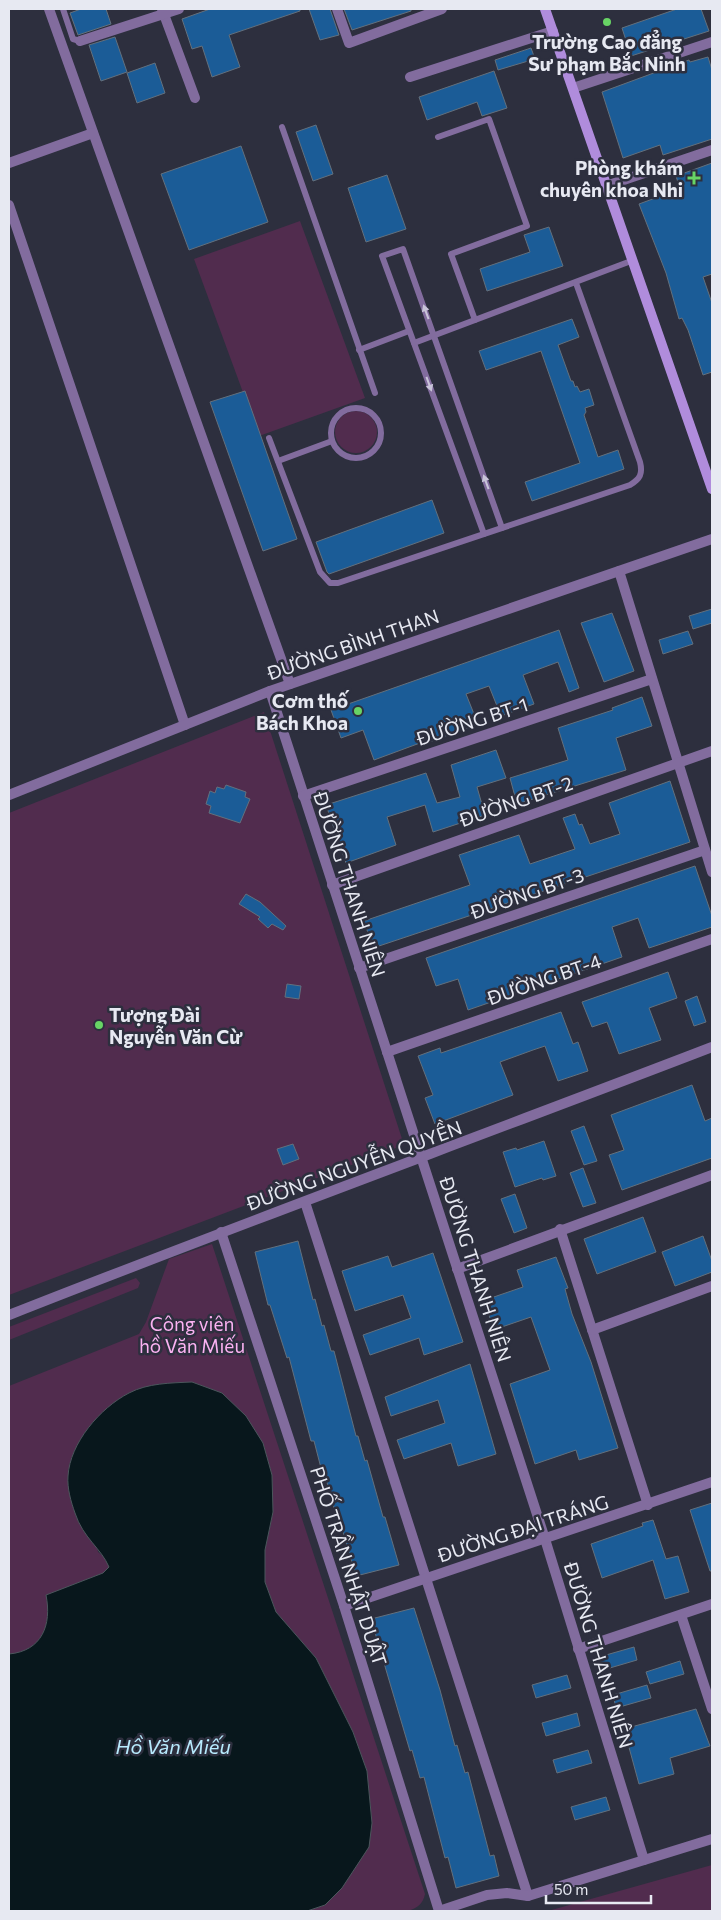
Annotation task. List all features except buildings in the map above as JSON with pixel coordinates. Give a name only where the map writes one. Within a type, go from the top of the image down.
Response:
[{"type":"main road","points":[[545,9],[631,262],[712,489]]},
{"type":"street","points":[[49,9],[290,684]]},
{"type":"street","points":[[80,41],[163,11],[179,9]]},
{"type":"street","points":[[337,9],[349,43],[442,9]]},
{"type":"street","points":[[163,11],[195,98]]},
{"type":"street","points":[[410,77],[553,31]]},
{"type":"street","points":[[573,88],[712,42]]},
{"type":"street","points":[[9,163],[93,133]]},
{"type":"street","points":[[606,186],[712,150]]},
{"type":"street","points":[[9,205],[185,725]]},
{"type":"street","name":"ĐƯỜNG BÌNH THAN","points":[[9,795],[270,691],[712,539]]},
{"type":"street","points":[[619,571],[712,872]]},
{"type":"street","name":"ĐƯỜNG BT-1","points":[[303,796],[652,679]]},
{"type":"street","name":"ĐƯỜNG THANH NIÊN","points":[[270,691],[545,1540],[644,1860]]},
{"type":"street","name":"ĐƯỜNG BT-2","points":[[332,885],[712,751]]},
{"type":"street","name":"ĐƯỜNG BT-3","points":[[359,968],[705,850]]},
{"type":"street","name":"ĐƯỜNG BT-4","points":[[386,1052],[712,939]]},
{"type":"street","name":"ĐƯỜNG NGUYỄN QUYỀN","points":[[9,1315],[221,1232],[422,1159],[712,1047]]},
{"type":"street","points":[[457,1269],[560,1229],[712,1175]]},
{"type":"street","points":[[305,1202],[528,1896]]},
{"type":"street","points":[[560,1229],[648,1505]]},
{"type":"street","name":"PHỐ TRẦN NHẬT DUẬT","points":[[221,1232],[344,1606],[439,1911]]},
{"type":"street","points":[[592,1330],[712,1286]]},
{"type":"street","name":"ĐƯỜNG ĐẠI TRÁNG","points":[[344,1606],[545,1540],[712,1482]]},
{"type":"street","points":[[578,1649],[712,1604]]},
{"type":"street","points":[[681,1615],[712,1709]]},
{"type":"street","points":[[439,1911],[488,1895],[506,1893],[528,1896],[712,1839]]},
{"type":"lane","points":[[63,9],[73,39],[80,41]]},
{"type":"lane","points":[[438,137],[489,119],[527,226],[451,254],[475,320]]},
{"type":"lane","points":[[282,127],[375,393]]},
{"type":"lane","points":[[484,534],[382,256],[403,249],[502,528]]},
{"type":"lane","points":[[414,343],[631,262]]},
{"type":"lane","points":[[269,438],[320,572],[330,583],[338,583],[630,485],[640,477],[642,470],[640,462],[576,282]]},
{"type":"lane","points":[[359,350],[409,331]]},
{"type":"lane","points":[[352,408],[366,409],[377,418],[380,424],[381,438],[378,444],[368,455],[360,458],[344,455],[338,451],[332,441],[331,428],[334,421],[345,410],[352,408]]},
{"type":"lane","points":[[278,461],[332,441]]},
{"type":"green space","points":[[300,221],[365,398],[259,436],[194,259]]},
{"type":"green space","points":[[356,411],[371,417],[377,432],[371,447],[356,453],[341,447],[335,432],[341,417]]},
{"type":"green space","points":[[264,712],[404,1145],[9,1295],[9,813]]},
{"type":"green space","name":"Công viên hồ Văn Miếu","points":[[212,1244],[425,1894],[419,1905],[408,1911],[307,1911],[325,1905],[372,1823],[367,1771],[353,1732],[316,1658],[276,1612],[265,1582],[265,1550],[273,1512],[272,1475],[263,1443],[222,1393],[192,1382],[158,1384],[129,1393],[95,1420],[74,1451],[98,1552],[105,1558],[109,1567],[103,1573],[47,1595],[48,1616],[42,1635],[30,1648],[9,1654],[9,1386],[139,1334],[146,1322],[169,1259]]},
{"type":"green space","points":[[136,1278],[140,1283],[138,1288],[9,1340],[9,1327]]},
{"type":"green space","points":[[712,1865],[712,1911],[548,1911]]},
{"type":"water","name":"Hồ Văn Miếu","points":[[192,1382],[222,1393],[246,1416],[263,1443],[272,1475],[273,1512],[265,1550],[265,1582],[276,1612],[316,1658],[353,1732],[367,1771],[372,1823],[369,1847],[342,1888],[325,1905],[307,1911],[9,1911],[9,1654],[30,1648],[42,1635],[46,1626],[47,1616],[46,1595],[103,1573],[109,1567],[106,1560],[78,1522],[71,1500],[68,1476],[74,1451],[97,1417],[129,1393],[144,1387],[160,1384]]},
{"type":"place","name":"Trường Cao đẳng Sư phạm Bắc Ninh","points":[[607,22]]},
{"type":"place","name":"Phòng khám chuyên khoa Nhi","points":[[694,178]]},
{"type":"place","name":"Cơm thố Bách Khoa","points":[[358,711]]},
{"type":"place","name":"Tượng Đài Nguyễn Văn Cừ","points":[[99,1025]]}]
